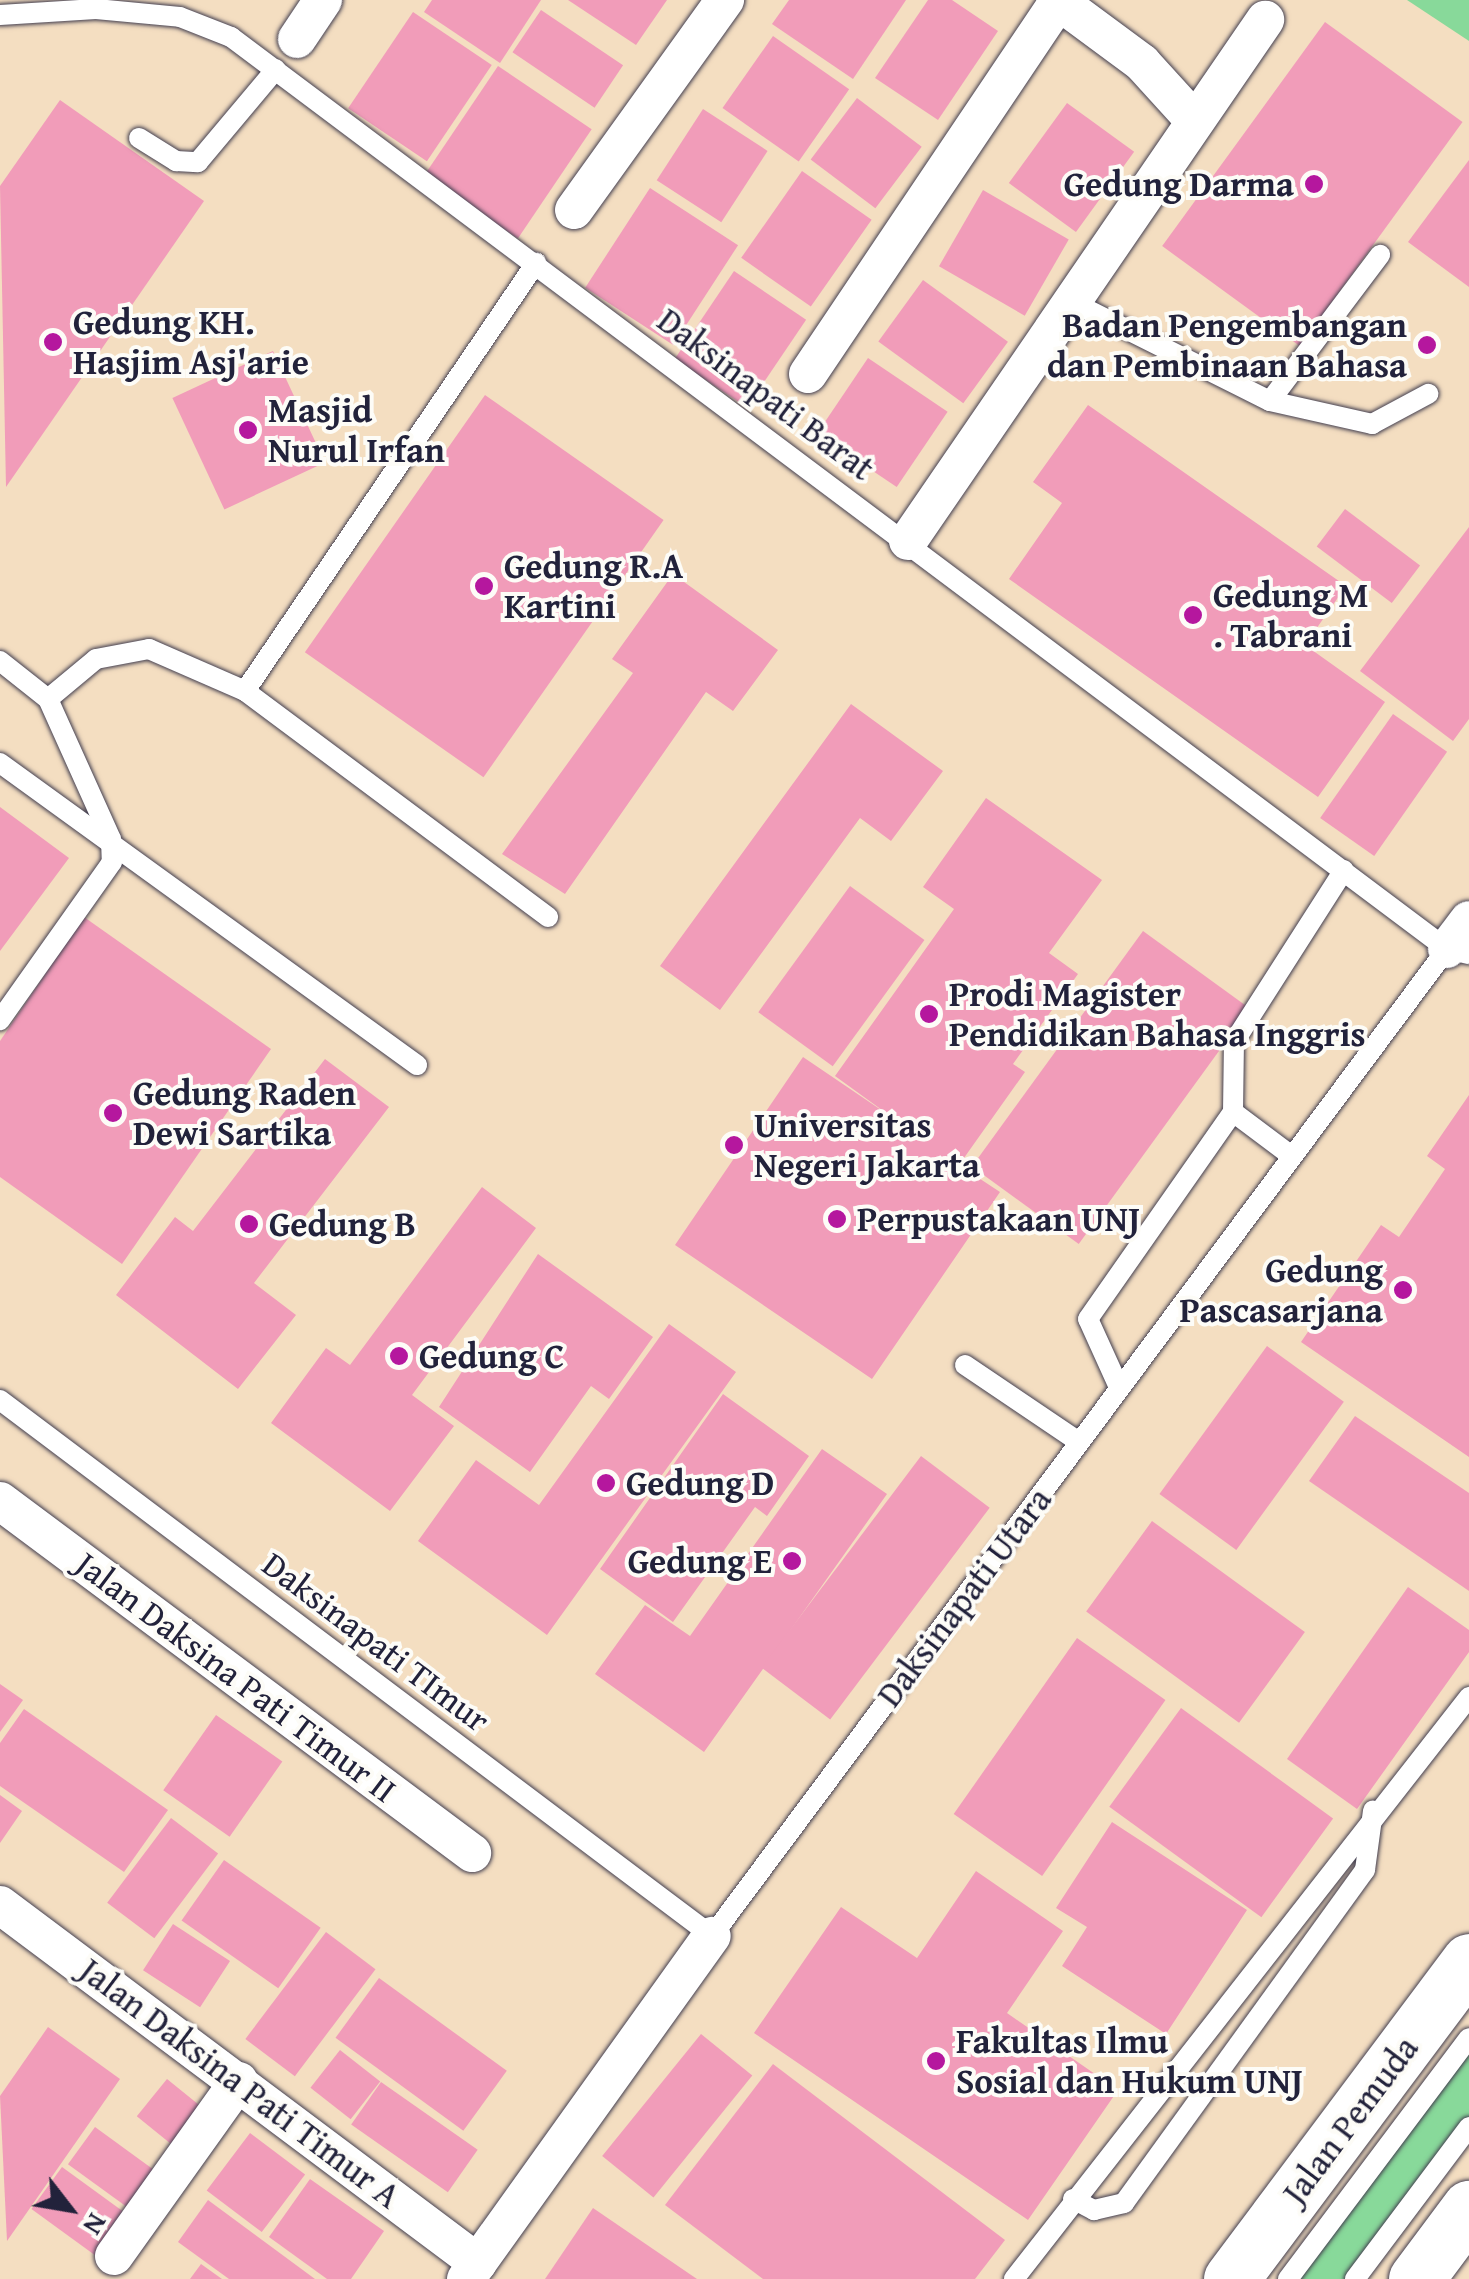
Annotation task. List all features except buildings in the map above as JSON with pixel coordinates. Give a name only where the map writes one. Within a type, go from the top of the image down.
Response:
[{"type":"main road","name":"Jalan Pemuda","points":[[1231,2279],[1469,1961]]},
{"type":"main road","points":[[1416,2279],[1469,2209]]},
{"type":"street","points":[[286,54],[323,0]]},
{"type":"street","points":[[574,210],[725,0]]},
{"type":"street","points":[[808,374],[1058,0],[1142,63],[1192,118]]},
{"type":"street","points":[[908,541],[1074,303],[1192,118],[1265,20]]},
{"type":"street","name":"Jalan Daksina Pati Timur II","points":[[0,1502],[472,1853]]},
{"type":"street","name":"Jalan Daksina Pati Timur A","points":[[0,1904],[239,2081],[472,2271]]},
{"type":"street","name":"Daksinapati Utara","points":[[472,2271],[712,1936]]},
{"type":"street","points":[[114,2256],[239,2081]]},
{"type":"lane","name":"Daksinapati Barat","points":[[0,15],[46,6],[180,17],[286,54],[536,263],[1344,870],[1462,941]]},
{"type":"lane","points":[[139,138],[176,161],[198,162],[286,54]]},
{"type":"lane","points":[[1270,402],[1380,255]]},
{"type":"lane","points":[[244,692],[536,263]]},
{"type":"lane","points":[[1074,303],[1270,402],[1372,424],[1428,394]]},
{"type":"lane","points":[[48,698],[96,659],[149,649],[244,692],[548,917]]},
{"type":"lane","points":[[0,661],[48,698],[111,838],[112,862],[91,898],[0,1020]]},
{"type":"lane","points":[[0,762],[111,838],[417,1065]]},
{"type":"lane","points":[[1118,1385],[1088,1319],[1233,1112],[1234,1042],[1344,870]]},
{"type":"lane","name":"Daksinapati Utara","points":[[712,1936],[1289,1154],[1462,941]]},
{"type":"lane","points":[[1233,1112],[1289,1154]]},
{"type":"lane","points":[[965,1365],[1079,1442]]},
{"type":"lane","name":"Daksinapati TImur","points":[[0,1400],[712,1936]]},
{"type":"lane","points":[[1014,2279],[1372,1811],[1469,1698]]},
{"type":"lane","points":[[1073,2199],[1094,2210],[1124,2204],[1365,1870],[1372,1811]]},
{"type":"lane","points":[[1288,2279],[1469,2038]]},
{"type":"lane","points":[[1355,2279],[1469,2127]]},
{"type":"green space","points":[[1407,0],[1469,0],[1469,41]]},
{"type":"green space","points":[[1469,2038],[1469,2127],[1355,2279],[1288,2279]]},
{"type":"place","name":"Gedung Darma","points":[[1314,184]]},
{"type":"place","name":"Gedung KH. Hasjim Asj'arie","points":[[53,342]]},
{"type":"place","name":"Badan Pengembangan dan Pembinaan Bahasa","points":[[1427,345]]},
{"type":"place","name":"Masjid Nurul Irfan","points":[[248,430]]},
{"type":"place","name":"Gedung R.A Kartini","points":[[484,586]]},
{"type":"place","name":"Gedung M . Tabrani","points":[[1193,615]]},
{"type":"place","name":"Prodi Magister Pendidikan Bahasa Inggris","points":[[929,1014]]},
{"type":"place","name":"Gedung Raden Dewi Sartika","points":[[113,1113]]},
{"type":"place","name":"Universitas Negeri Jakarta","points":[[734,1145]]},
{"type":"place","name":"Perpustakaan UNJ","points":[[837,1219]]},
{"type":"place","name":"Gedung B","points":[[249,1224]]},
{"type":"place","name":"Gedung Pascasarjana","points":[[1403,1290]]},
{"type":"place","name":"Gedung C","points":[[399,1356]]},
{"type":"place","name":"Gedung D","points":[[606,1483]]},
{"type":"place","name":"Gedung E","points":[[792,1561]]},
{"type":"place","name":"Fakultas Ilmu Sosial dan Hukum UNJ","points":[[936,2061]]}]
